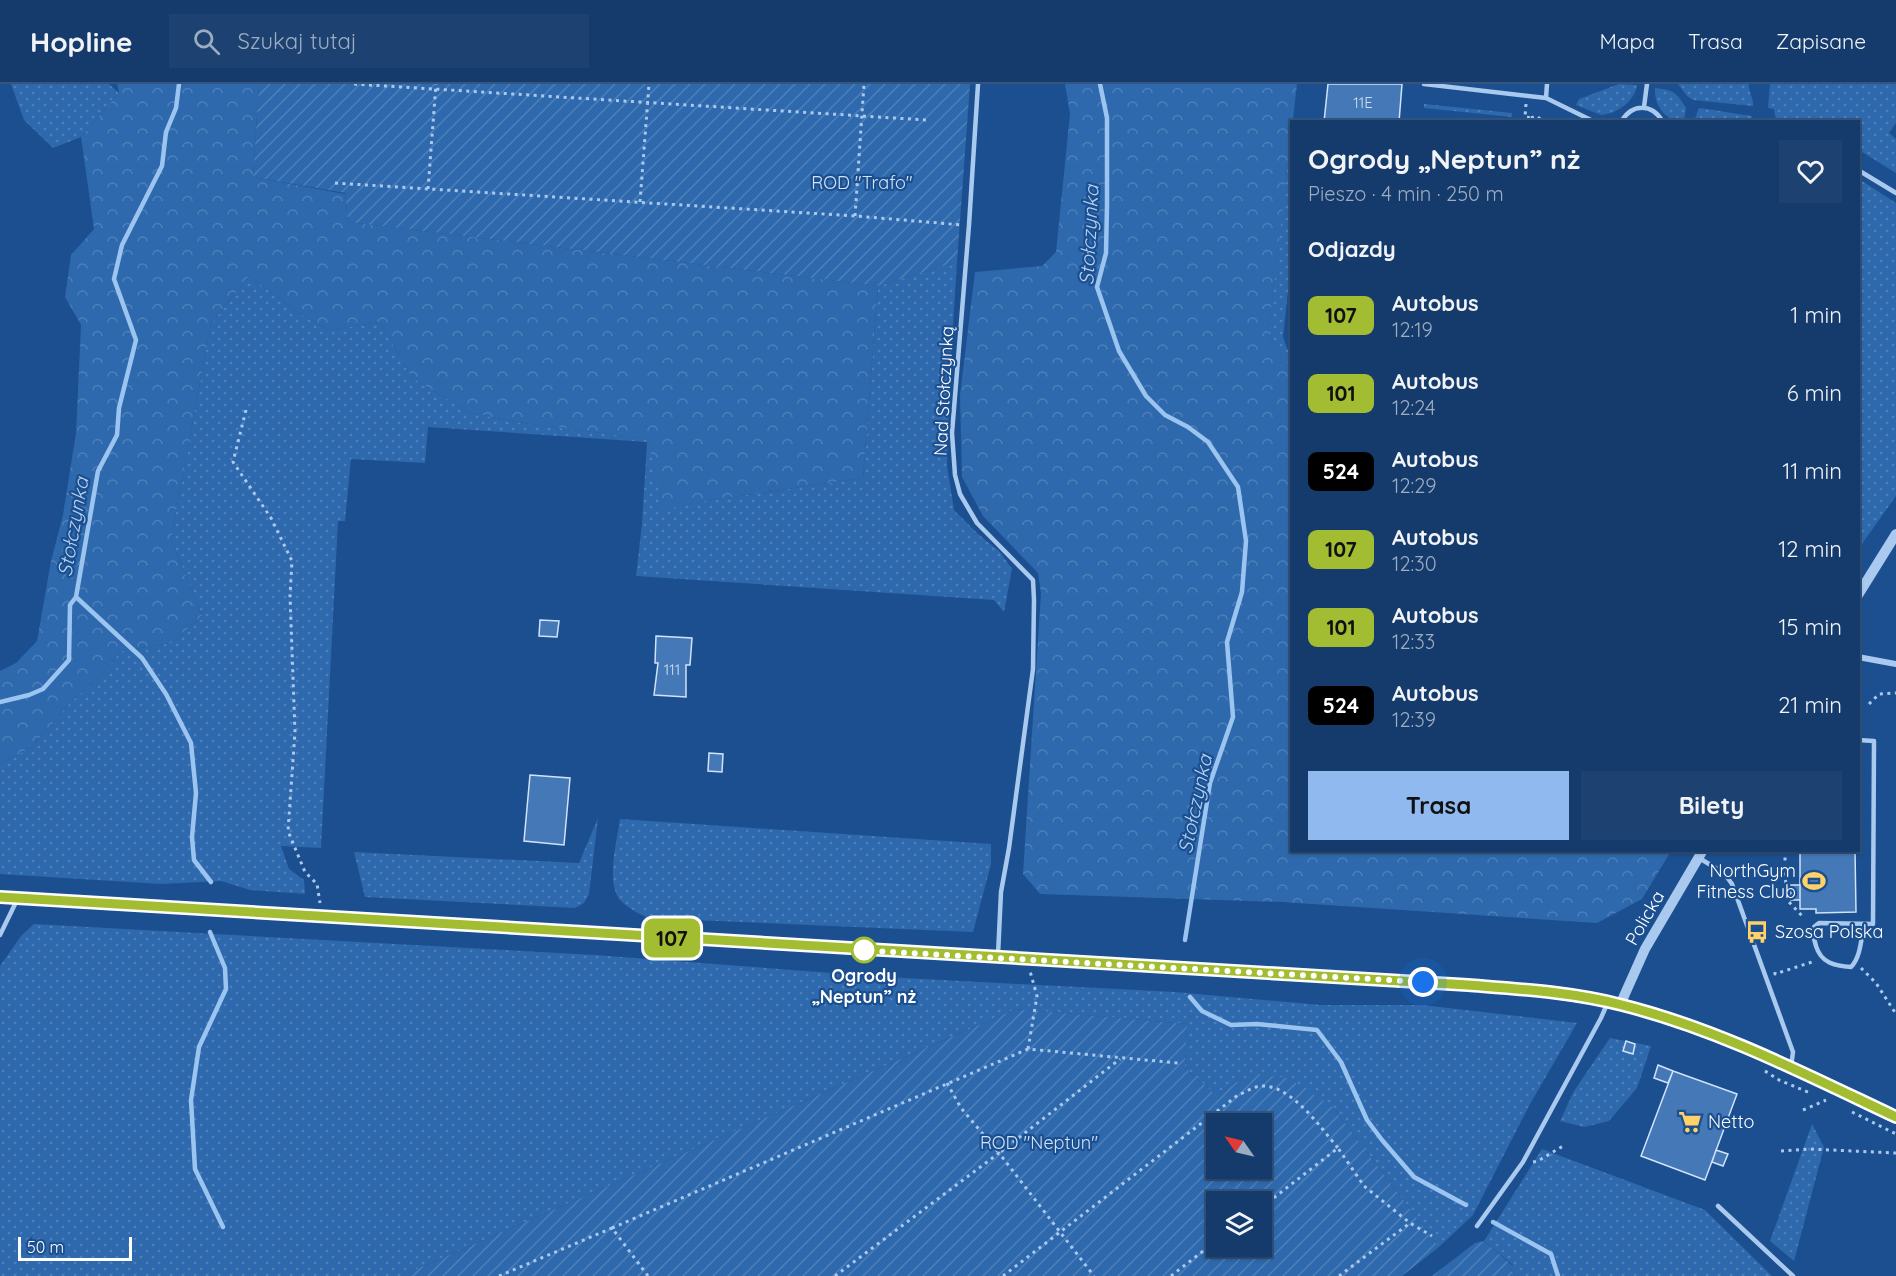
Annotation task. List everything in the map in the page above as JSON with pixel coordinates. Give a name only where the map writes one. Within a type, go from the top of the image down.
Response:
[{"type":"street","points":[[1860,592],[1896,534]]},
{"type":"street","points":[[1860,657],[1896,664]]},
{"type":"street","name":"Policka","points":[[1620,1005],[1645,949],[1701,854]]},
{"type":"street","points":[[0,897],[1468,985],[1541,992],[1608,1002],[1706,1032],[1896,1116]]},
{"type":"lane","name":"Nad Stołczynką","points":[[978,84],[952,433],[955,475],[960,494],[977,523],[1033,580],[1034,600],[1033,669],[1001,892],[998,958]]},
{"type":"lane","points":[[1424,84],[1546,98],[1591,120]]},
{"type":"lane","points":[[1546,98],[1547,84]]},
{"type":"lane","points":[[1644,107],[1647,84]]},
{"type":"lane","points":[[1622,120],[1627,113],[1635,108],[1644,107],[1659,114],[1663,120]]},
{"type":"lane","points":[[1860,171],[1896,193]]},
{"type":"lane","points":[[1860,740],[1874,741],[1873,924],[1819,923],[1814,927],[1812,933],[1819,955],[1822,959],[1851,967],[1855,963],[1864,925]]},
{"type":"lane","points":[[1701,854],[1724,873],[1733,886],[1793,1052],[1790,1068]]},
{"type":"lane","points":[[0,935],[18,898]]},
{"type":"lane","points":[[1477,1226],[1523,1162],[1602,1018],[1608,1002]]},
{"type":"lane","points":[[1718,1206],[1793,1276]]},
{"type":"path","points":[[354,84],[926,120]]},
{"type":"path","points":[[428,189],[436,84]]},
{"type":"path","points":[[640,202],[649,84]]},
{"type":"path","points":[[855,216],[864,84]]},
{"type":"path","points":[[1527,96],[1525,117],[1530,120]]},
{"type":"path","points":[[335,183],[855,216],[960,225]]},
{"type":"path","points":[[246,411],[233,462],[271,518],[292,561],[290,596],[296,732],[288,831],[306,872],[317,885],[321,917]]},
{"type":"path","points":[[1869,704],[1880,694],[1896,693]]},
{"type":"path","points":[[1785,852],[1785,877],[1789,902],[1804,918]]},
{"type":"path","points":[[1772,963],[1775,974],[1822,959]]},
{"type":"path","points":[[1855,963],[1876,983],[1896,1014]]},
{"type":"path","points":[[1028,1049],[1037,996],[1030,969]]},
{"type":"path","points":[[499,1276],[1028,1049],[1178,1063]]},
{"type":"path","points":[[835,1276],[1121,1058]]},
{"type":"path","points":[[947,1083],[961,1108],[999,1153],[1094,1276]]},
{"type":"path","points":[[1003,1276],[1238,1095],[1259,1086],[1276,1089],[1295,1099],[1338,1148],[1364,1186],[1410,1223],[1432,1236]]},
{"type":"path","points":[[1803,1110],[1826,1100]]},
{"type":"path","points":[[1523,1162],[1538,1161],[1563,1146]]},
{"type":"path","points":[[1272,1199],[1338,1148]]},
{"type":"path","points":[[1781,1151],[1809,1149],[1896,1152]]},
{"type":"path","points":[[1339,1276],[1410,1223]]},
{"type":"path","points":[[612,1228],[648,1276]]},
{"type":"path","points":[[1171,1276],[1206,1249]]},
{"type":"green space","points":[[11,84],[109,84],[119,93],[81,137],[53,148],[24,120]]},
{"type":"green space","points":[[117,84],[259,84],[253,177],[345,194],[348,222],[878,286],[863,478],[699,502],[663,510],[648,439],[516,422],[468,412],[411,377],[380,322],[329,330],[299,313],[249,276],[211,324],[171,539],[202,616],[171,643],[121,651],[105,671],[69,704],[32,747],[0,764],[0,671],[16,663],[37,641],[51,561],[63,515],[76,433],[81,325],[65,297],[71,255],[94,229],[81,137],[119,93]]},
{"type":"green space","name":"ROD \"Trafo\"","points":[[259,84],[970,84],[957,262],[878,286],[348,222],[345,193],[253,177]]},
{"type":"green space","points":[[1065,84],[1297,84],[1293,120],[1290,120],[1290,145],[1268,336],[1290,366],[1290,852],[1670,852],[1642,899],[1597,923],[1282,902],[1040,894],[1023,874],[1041,593],[1038,573],[983,516],[962,477],[960,395],[975,272],[1042,266],[1056,252],[1070,114]]},
{"type":"green space","points":[[1619,84],[1637,85],[1636,91],[1624,106],[1613,112],[1601,115],[1576,105],[1579,99]]},
{"type":"green space","points":[[1678,84],[1749,84],[1753,106],[1693,100]]},
{"type":"green space","points":[[1770,84],[1896,84],[1896,123],[1889,133],[1896,139],[1896,173],[1860,151],[1860,120],[1776,120],[1774,109],[1768,108]]},
{"type":"green space","points":[[1655,88],[1670,91],[1680,98],[1686,108],[1684,120],[1674,120],[1666,115],[1659,106]]},
{"type":"green space","points":[[1424,104],[1512,113],[1512,117],[1424,108]]},
{"type":"green space","points":[[1699,108],[1752,116],[1751,120],[1694,120]]},
{"type":"green space","points":[[1290,137],[1288,180],[1290,272],[1283,337],[1290,353],[1290,368],[1268,336]]},
{"type":"green space","points":[[1860,180],[1896,203],[1896,496],[1860,547]]},
{"type":"green space","points":[[957,262],[947,465],[954,510],[1000,552],[1012,569],[1004,612],[994,600],[636,576],[647,442],[428,427],[425,463],[351,459],[345,521],[338,521],[321,848],[281,846],[289,869],[304,880],[305,894],[250,890],[221,881],[161,884],[0,874],[0,764],[32,747],[69,704],[105,671],[121,651],[171,643],[202,616],[171,539],[211,324],[249,276],[299,313],[329,330],[380,322],[411,377],[468,412],[516,422],[649,439],[663,509],[863,478],[878,286]]},
{"type":"green space","points":[[598,818],[589,894],[584,903],[575,908],[365,897],[354,852],[579,863]]},
{"type":"green space","points":[[620,819],[991,844],[991,864],[973,932],[649,918],[627,906],[616,893],[613,862]]},
{"type":"green space","points":[[34,924],[595,955],[885,977],[1175,992],[1321,1005],[1422,1005],[1577,1023],[1530,1104],[1473,1215],[1439,1247],[1332,1106],[1235,1083],[1216,1095],[1185,1068],[1187,1024],[1016,1009],[401,1276],[0,1276],[0,966],[21,936]]},
{"type":"green space","name":"ROD \"Neptun\"","points":[[1016,1009],[1187,1024],[1185,1068],[1216,1095],[1235,1083],[1257,1074],[1288,1078],[1332,1106],[1439,1247],[1402,1276],[401,1276]]},
{"type":"green space","points":[[1610,1038],[1651,1046],[1637,1088],[1609,1121],[1584,1127],[1560,1121],[1574,1091]]},
{"type":"green space","points":[[1812,1124],[1824,1147],[1794,1261],[1770,1241]]},
{"type":"green space","points":[[1542,1149],[1705,1210],[1772,1276],[1518,1276],[1510,1270],[1513,1265],[1484,1241]]},
{"type":"green space","points":[[1484,1241],[1513,1266],[1510,1270],[1518,1276],[1432,1276],[1475,1243]]},
{"type":"building","points":[[1328,84],[1402,84],[1399,120],[1324,120]]},
{"type":"building","points":[[540,620],[559,621],[557,637],[539,636]]},
{"type":"building","points":[[656,636],[692,638],[690,665],[686,665],[686,697],[654,695],[658,663],[655,663]]},
{"type":"building","points":[[709,753],[723,754],[722,772],[708,771]]},
{"type":"building","points":[[530,775],[570,778],[564,845],[524,841]]},
{"type":"building","points":[[1800,852],[1855,852],[1856,912],[1816,913],[1816,909],[1800,909]]},
{"type":"building","points":[[1791,885],[1800,885],[1800,900],[1791,900]]},
{"type":"building","points":[[1626,1041],[1635,1044],[1633,1054],[1623,1051]]},
{"type":"building","points":[[1658,1065],[1673,1071],[1668,1083],[1654,1078]]},
{"type":"building","name":"Netto","points":[[1673,1071],[1737,1094],[1705,1180],[1641,1156]]},
{"type":"building","points":[[1716,1150],[1728,1154],[1723,1166],[1712,1162]]},
{"type":"waterway","name":"Stołczynka","points":[[0,702],[43,689],[69,660],[70,605],[76,597],[98,471],[117,435],[119,408],[136,340],[114,279],[122,245],[162,166],[166,132],[176,108],[179,84]]},
{"type":"waterway","name":"Stołczynka","points":[[1100,84],[1107,118],[1107,206],[1106,253],[1097,287],[1119,351],[1146,396],[1165,415],[1188,427],[1208,442],[1238,487],[1246,541],[1242,592],[1227,642],[1233,717],[1210,783],[1185,940]]},
{"type":"waterway","points":[[76,597],[142,658],[166,694],[191,743],[196,793],[192,837],[194,860],[211,882]]},
{"type":"waterway","points":[[210,932],[225,968],[226,989],[199,1047],[191,1100],[195,1169],[223,1227]]},
{"type":"waterway","name":"Stołczynka","points":[[1190,997],[1202,1011],[1231,1025],[1257,1024],[1317,1030],[1341,1062],[1367,1120],[1382,1140],[1414,1177],[1466,1205]]},
{"type":"waterway","name":"Stołczynka","points":[[1493,1222],[1551,1254],[1558,1276]]},
{"type":"bus line","name":"107","points":[[0,897],[1468,985],[1541,992],[1608,1002],[1678,1022],[1738,1045],[1896,1117]]},
{"type":"place","name":"NorthGym Fitness Club","points":[[1814,881]]},
{"type":"place","name":"Szosa Polska","points":[[1757,932]]},
{"type":"place","name":"Ogrody „Neptun” nż","points":[[864,950]]},
{"type":"place","name":"Netto","points":[[1690,1122]]},
{"type":"route","points":[[864,950],[857,950],[1423,982]]}]
